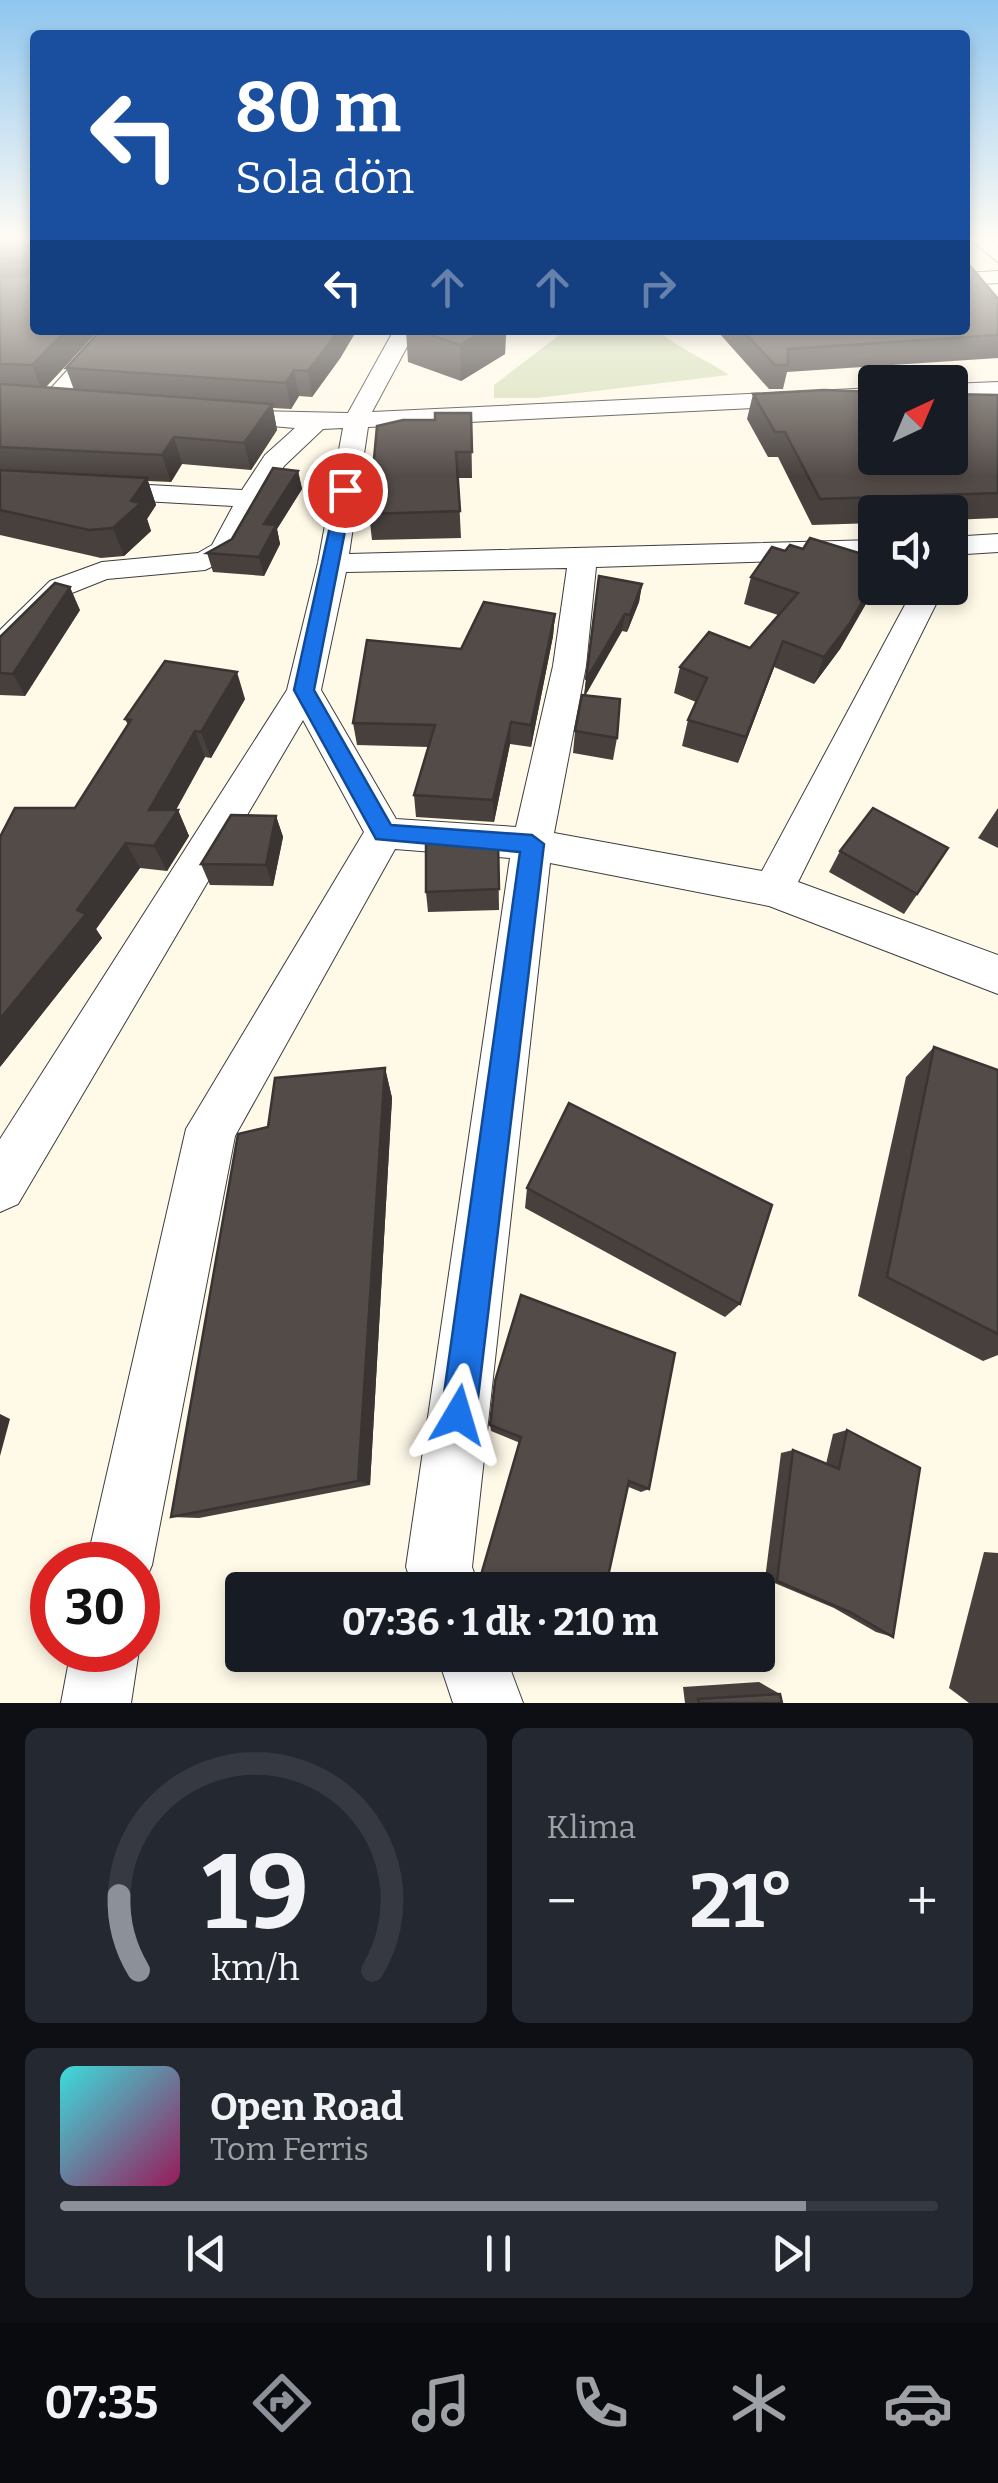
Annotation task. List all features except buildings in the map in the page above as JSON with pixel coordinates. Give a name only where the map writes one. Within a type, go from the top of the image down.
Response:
[{"type":"street","points":[[88,406],[42,402],[111,335]]},
{"type":"street","points":[[0,1186],[304,690],[333,563],[358,418],[402,335]]},
{"type":"street","points":[[968,391],[998,390]]},
{"type":"street","points":[[202,414],[316,422],[858,396]]},
{"type":"street","points":[[0,649],[60,588],[102,570],[205,562],[224,550],[274,461],[316,422]]},
{"type":"street","points":[[0,485],[250,499]]},
{"type":"street","points":[[968,545],[998,544]]},
{"type":"street","points":[[333,563],[582,560],[858,550]]},
{"type":"street","points":[[441,1572],[532,844],[580,613],[582,560]]},
{"type":"street","points":[[773,890],[921,605]]},
{"type":"street","points":[[304,690],[384,833]]},
{"type":"street","points":[[384,833],[532,844],[773,890],[998,975]]},
{"type":"street","points":[[124,1542],[211,1129],[384,833]]},
{"type":"street","points":[[96,1703],[101,1672]]},
{"type":"street","points":[[476,1672],[488,1703]]},
{"type":"green space","points":[[559,335],[665,335],[729,375],[537,398],[494,398],[494,385]]},
{"type":"route","points":[[345,490],[304,690],[384,833],[532,844],[458,1415]]}]
